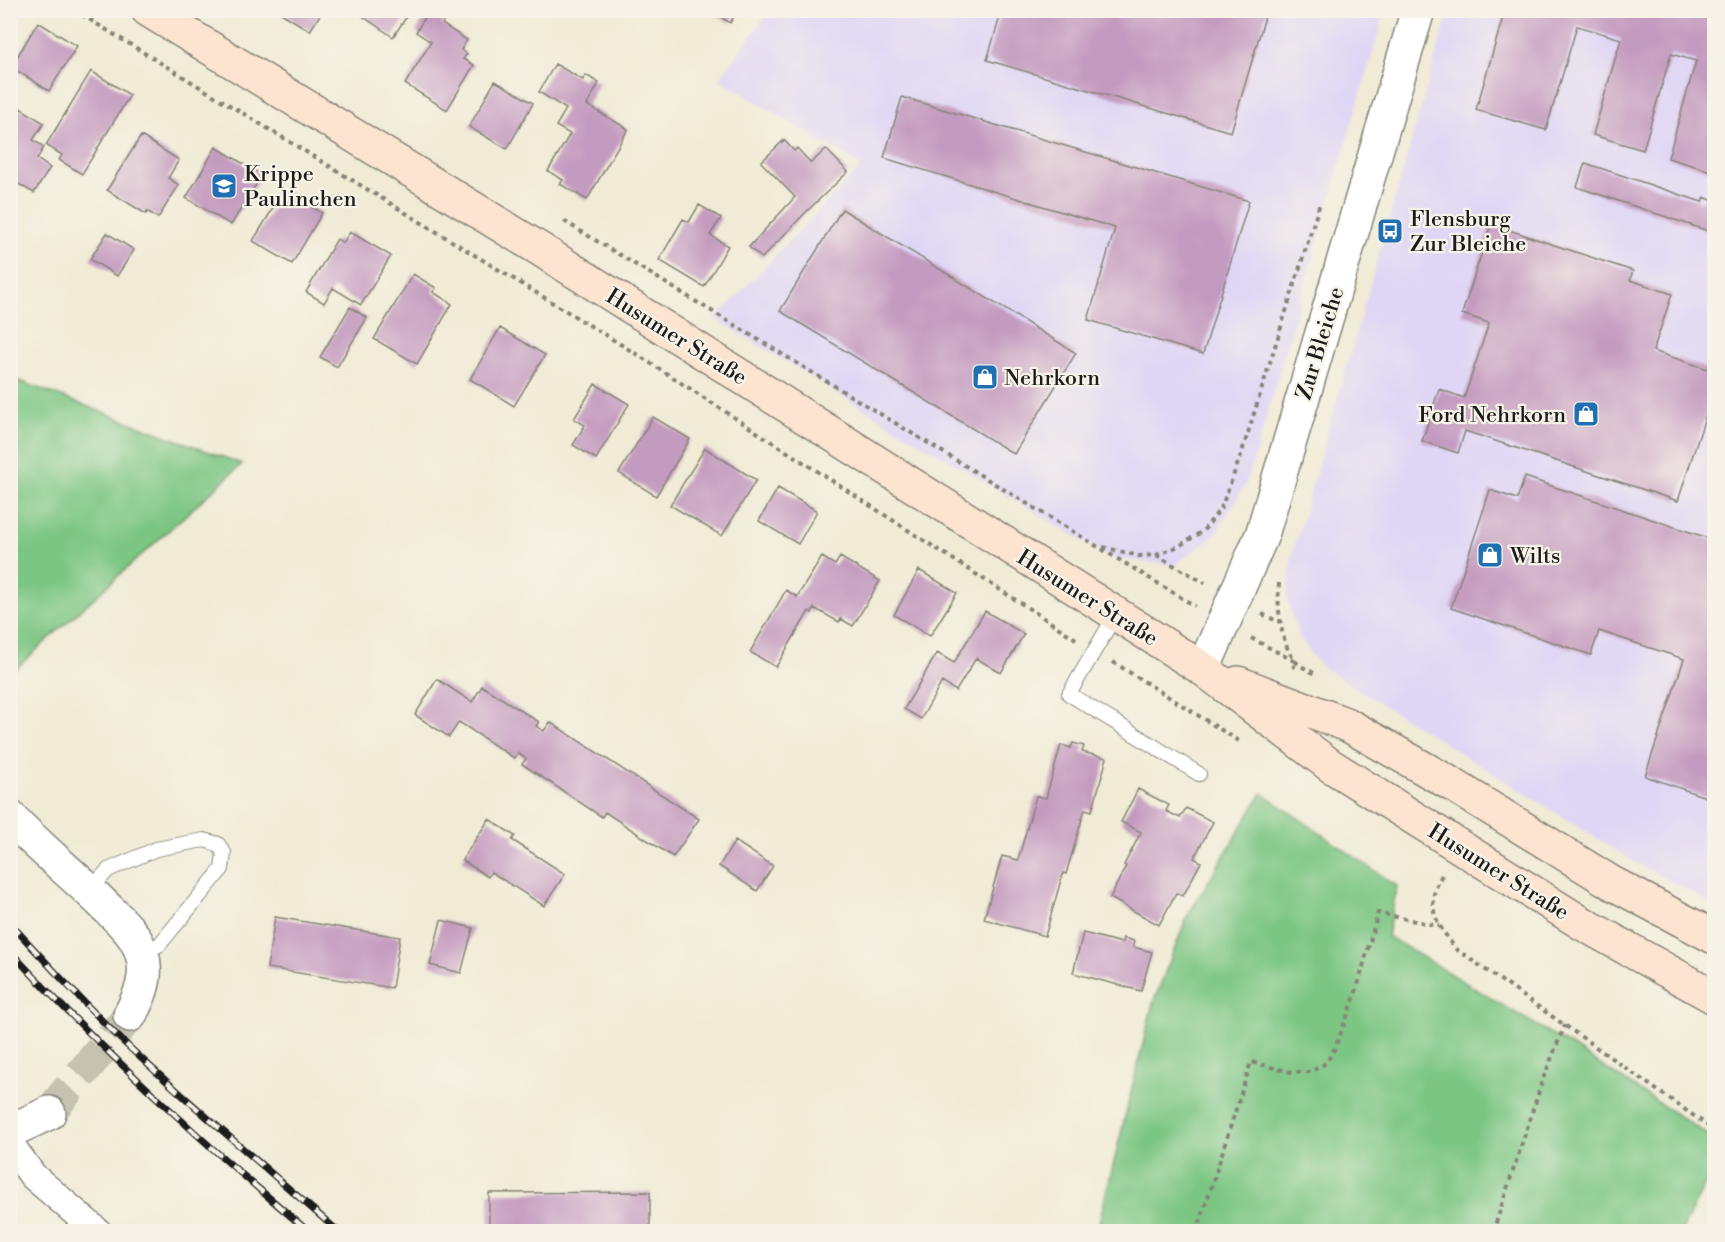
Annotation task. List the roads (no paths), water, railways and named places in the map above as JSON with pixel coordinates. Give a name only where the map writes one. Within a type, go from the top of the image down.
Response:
[{"type":"main road","name":"Husumer Straße","points":[[148,10],[538,248],[1203,669],[1331,766],[1581,922],[1714,997]]},
{"type":"main road","name":"Husumer Straße","points":[[1203,669],[1348,725],[1453,785],[1612,883],[1714,937]]},
{"type":"street","name":"Zur Bleiche","points":[[1203,669],[1262,535],[1418,10]]},
{"type":"street","points":[[10,817],[129,930],[142,953],[145,972],[142,992],[130,1016]]},
{"type":"street","points":[[10,1131],[49,1113]]},
{"type":"street","points":[[10,1144],[33,1176],[98,1232]]},
{"type":"lane","points":[[1116,614],[1069,694],[1199,774]]},
{"type":"lane","points":[[89,891],[108,870],[156,849],[204,840],[218,844],[224,853],[222,869],[159,945],[142,953]]},
{"type":"tunnel","points":[[49,1113],[130,1015]]},
{"type":"railway","points":[[10,923],[130,1048],[339,1232]]},
{"type":"railway","points":[[10,951],[145,1087],[309,1232]]},
{"type":"place","name":"Krippe Paulinchen","points":[[224,186]]},
{"type":"place","name":"Flensburg Zur Bleiche","points":[[1390,231]]},
{"type":"place","name":"Nehrkorn","points":[[985,377]]},
{"type":"place","name":"Ford Nehrkorn","points":[[1586,414]]},
{"type":"place","name":"Wilts","points":[[1490,555]]}]
